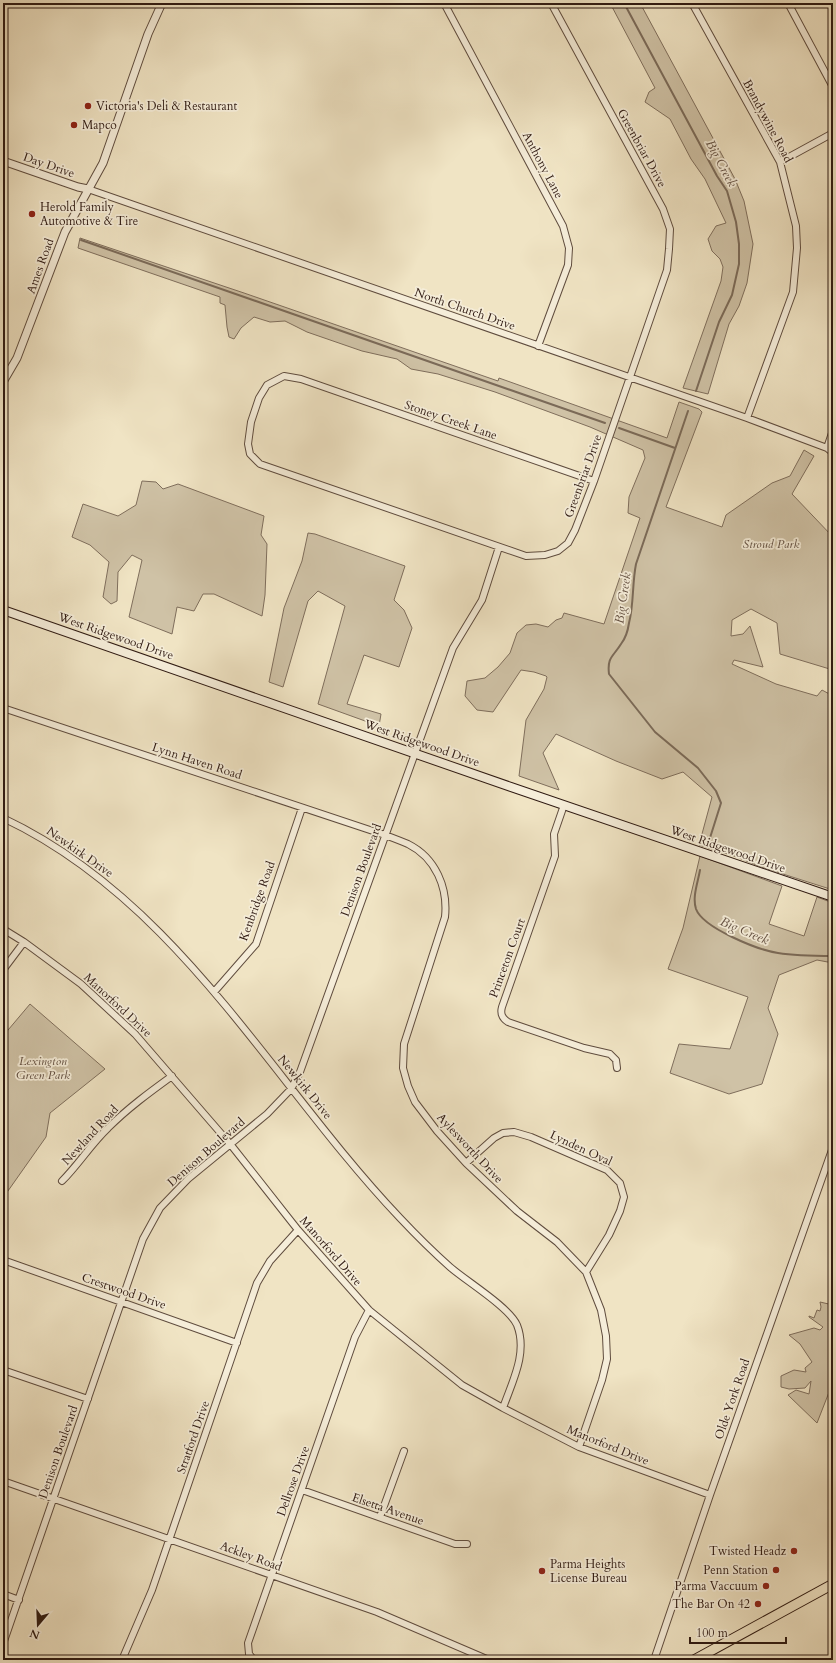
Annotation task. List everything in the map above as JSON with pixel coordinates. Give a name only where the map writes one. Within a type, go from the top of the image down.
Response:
[{"type":"main road","name":"West Ridgewood Drive","points":[[3,610],[833,897]]},
{"type":"main road","points":[[694,1660],[833,1584]]},
{"type":"street","name":"Ames Road","points":[[3,382],[17,358],[64,232],[88,189],[96,178],[103,163],[148,34],[162,3]]},
{"type":"street","name":"Anthony Lane","points":[[444,3],[563,226],[569,248],[568,265],[538,346]]},
{"type":"street","name":"Greenbriar Drive","points":[[301,379],[284,376],[267,385],[259,398],[251,422],[248,444],[250,454],[260,464],[526,556],[545,555],[558,551],[568,542],[575,530],[594,481],[667,270],[670,229],[663,209],[551,3]]},
{"type":"street","name":"Brandywine Road","points":[[692,3],[780,162],[796,226],[797,248],[793,292],[748,418]]},
{"type":"street","points":[[788,3],[833,87]]},
{"type":"street","points":[[780,162],[833,133]]},
{"type":"street","name":"Day Drive","points":[[3,161],[78,187],[88,189]]},
{"type":"street","name":"North Church Drive","points":[[88,189],[748,418],[827,448],[833,453]]},
{"type":"street","name":"Stoney Creek Lane","points":[[301,379],[594,481]]},
{"type":"street","points":[[827,448],[833,430]]},
{"type":"street","name":"Denison Boulevard","points":[[3,1644],[143,1239],[160,1208],[188,1179],[267,1114],[291,1089],[300,1072],[453,648],[482,600],[499,547]]},
{"type":"street","name":"Lynn Haven Road","points":[[3,708],[385,835]]},
{"type":"street","name":"Princeton Court","points":[[564,805],[555,832],[555,856],[501,1013],[504,1019],[508,1022],[584,1048],[610,1054],[616,1060],[617,1068]]},
{"type":"street","name":"Kenbridge Road","points":[[214,992],[256,944],[302,808]]},
{"type":"street","name":"Newkirk Drive","points":[[3,818],[54,846],[122,896],[166,938],[214,992],[291,1089],[382,1199],[451,1267],[504,1308],[516,1324],[522,1341],[519,1360],[503,1408]]},
{"type":"street","name":"Aylesworth Drive","points":[[385,835],[410,845],[424,856],[434,867],[443,884],[446,903],[445,917],[407,1029],[404,1044],[403,1068],[408,1086],[415,1102],[437,1131],[466,1163],[517,1211],[557,1242],[586,1272],[601,1310],[606,1336],[607,1359],[602,1380],[579,1447]]},
{"type":"street","name":"Manorford Drive","points":[[3,929],[24,942],[81,984],[135,1034],[231,1145],[298,1230],[369,1310],[462,1385],[579,1447],[710,1495]]},
{"type":"street","points":[[3,970],[24,942]]},
{"type":"street","name":"Newland Road","points":[[62,1181],[76,1167],[107,1129],[130,1108],[172,1076]]},
{"type":"street","name":"Lynden Oval","points":[[466,1163],[494,1138],[503,1133],[514,1132],[531,1137],[607,1170],[620,1183],[624,1197],[620,1211],[609,1235],[586,1272]]},
{"type":"street","name":"Olde York Road","points":[[654,1660],[710,1495],[833,1147]]},
{"type":"street","name":"Stratford Drive","points":[[122,1660],[152,1590],[257,1283],[270,1261],[298,1230]]},
{"type":"street","name":"Crestwood Drive","points":[[3,1260],[237,1343]]},
{"type":"street","name":"Dellrose Drive","points":[[254,1660],[249,1654],[248,1643],[355,1337],[369,1310]]},
{"type":"street","points":[[3,1370],[88,1399]]},
{"type":"street","points":[[380,1517],[404,1451]]},
{"type":"street","name":"Ackley Road","points":[[3,1481],[170,1538],[377,1612],[489,1660]]},
{"type":"street","name":"Elsetta Avenue","points":[[302,1490],[455,1544],[467,1544]]},
{"type":"street","points":[[3,1594],[19,1600]]},
{"type":"green space","points":[[610,3],[640,3],[735,179],[744,201],[753,244],[747,283],[739,306],[729,324],[708,394],[683,388],[721,281],[723,267],[720,259],[712,251],[708,239],[716,226],[726,223],[705,179],[691,159],[670,119],[645,102],[649,92],[655,88]]},
{"type":"green space","name":"Stroud Park","points":[[80,238],[498,381],[499,378],[667,438],[679,402],[699,409],[702,412],[666,507],[722,527],[726,515],[772,483],[790,476],[804,450],[814,456],[792,494],[833,537],[833,648],[830,653],[833,656],[833,670],[780,654],[777,623],[751,609],[732,620],[731,636],[743,634],[750,626],[763,667],[734,660],[732,664],[776,684],[817,696],[822,690],[833,696],[833,890],[699,845],[712,797],[683,772],[662,779],[616,761],[556,734],[543,753],[559,790],[519,776],[526,720],[544,689],[546,676],[521,670],[493,712],[477,710],[465,696],[467,681],[485,678],[498,667],[510,653],[517,633],[526,625],[536,624],[548,627],[556,620],[562,618],[564,613],[604,624],[640,518],[628,513],[629,497],[645,458],[643,450],[590,427],[495,392],[438,374],[411,369],[397,359],[362,351],[307,332],[285,321],[270,322],[254,317],[241,328],[234,339],[229,337],[225,305],[220,303],[220,297],[78,248]]},
{"type":"green space","points":[[142,481],[156,482],[163,489],[178,484],[264,516],[261,535],[267,544],[265,595],[262,616],[214,594],[203,594],[194,611],[177,607],[172,634],[129,617],[142,560],[132,555],[118,572],[117,601],[111,604],[103,597],[109,562],[90,545],[72,537],[83,504],[118,516],[136,505]]},
{"type":"green space","points":[[308,533],[315,534],[405,566],[394,600],[404,610],[412,628],[399,667],[364,655],[347,704],[381,714],[379,726],[318,704],[345,606],[318,591],[308,601],[283,687],[269,682],[284,608],[302,561]]},
{"type":"green space","points":[[700,856],[782,886],[769,924],[804,936],[817,897],[833,903],[833,963],[817,960],[779,975],[768,1008],[778,1034],[762,1084],[729,1094],[670,1073],[679,1044],[730,1049],[748,997],[668,969],[683,928]]},
{"type":"green space","name":"Lexington Green Park","points":[[30,1004],[105,1069],[50,1113],[46,1137],[3,1198],[3,1036]]},
{"type":"green space","points":[[820,1302],[833,1305],[833,1382],[817,1423],[788,1395],[796,1390],[809,1394],[811,1381],[805,1388],[789,1389],[781,1387],[781,1376],[794,1370],[806,1372],[805,1368],[812,1362],[800,1344],[789,1335],[814,1328],[820,1330],[823,1327],[809,1317],[814,1318],[817,1310],[820,1311]]},
{"type":"waterway","name":"Big Creek","points":[[624,3],[717,176],[727,191],[736,222],[739,244],[739,264],[732,295],[719,322],[696,391]]},
{"type":"waterway","points":[[81,240],[605,423]]},
{"type":"waterway","name":"Big Creek","points":[[688,411],[636,564],[631,616],[625,637],[610,660],[609,674],[655,732],[698,768],[716,791],[721,803],[709,841]]},
{"type":"waterway","points":[[619,428],[675,448]]},
{"type":"waterway","name":"Big Creek","points":[[700,870],[695,895],[695,904],[696,909],[701,916],[709,923],[732,937],[769,951],[792,955],[833,956]]},
{"type":"place","name":"Victoria's Deli & Restaurant","points":[[88,106]]},
{"type":"place","name":"Mapco","points":[[74,125]]},
{"type":"place","name":"Herold Family Automotive & Tire","points":[[32,214]]},
{"type":"place","name":"Twisted Headz","points":[[794,1551]]},
{"type":"place","name":"Penn Station","points":[[776,1570]]},
{"type":"place","name":"Parma Heights License Bureau","points":[[542,1571]]},
{"type":"place","name":"Parma Vaccuum","points":[[766,1586]]},
{"type":"place","name":"The Bar On 42","points":[[758,1604]]}]
